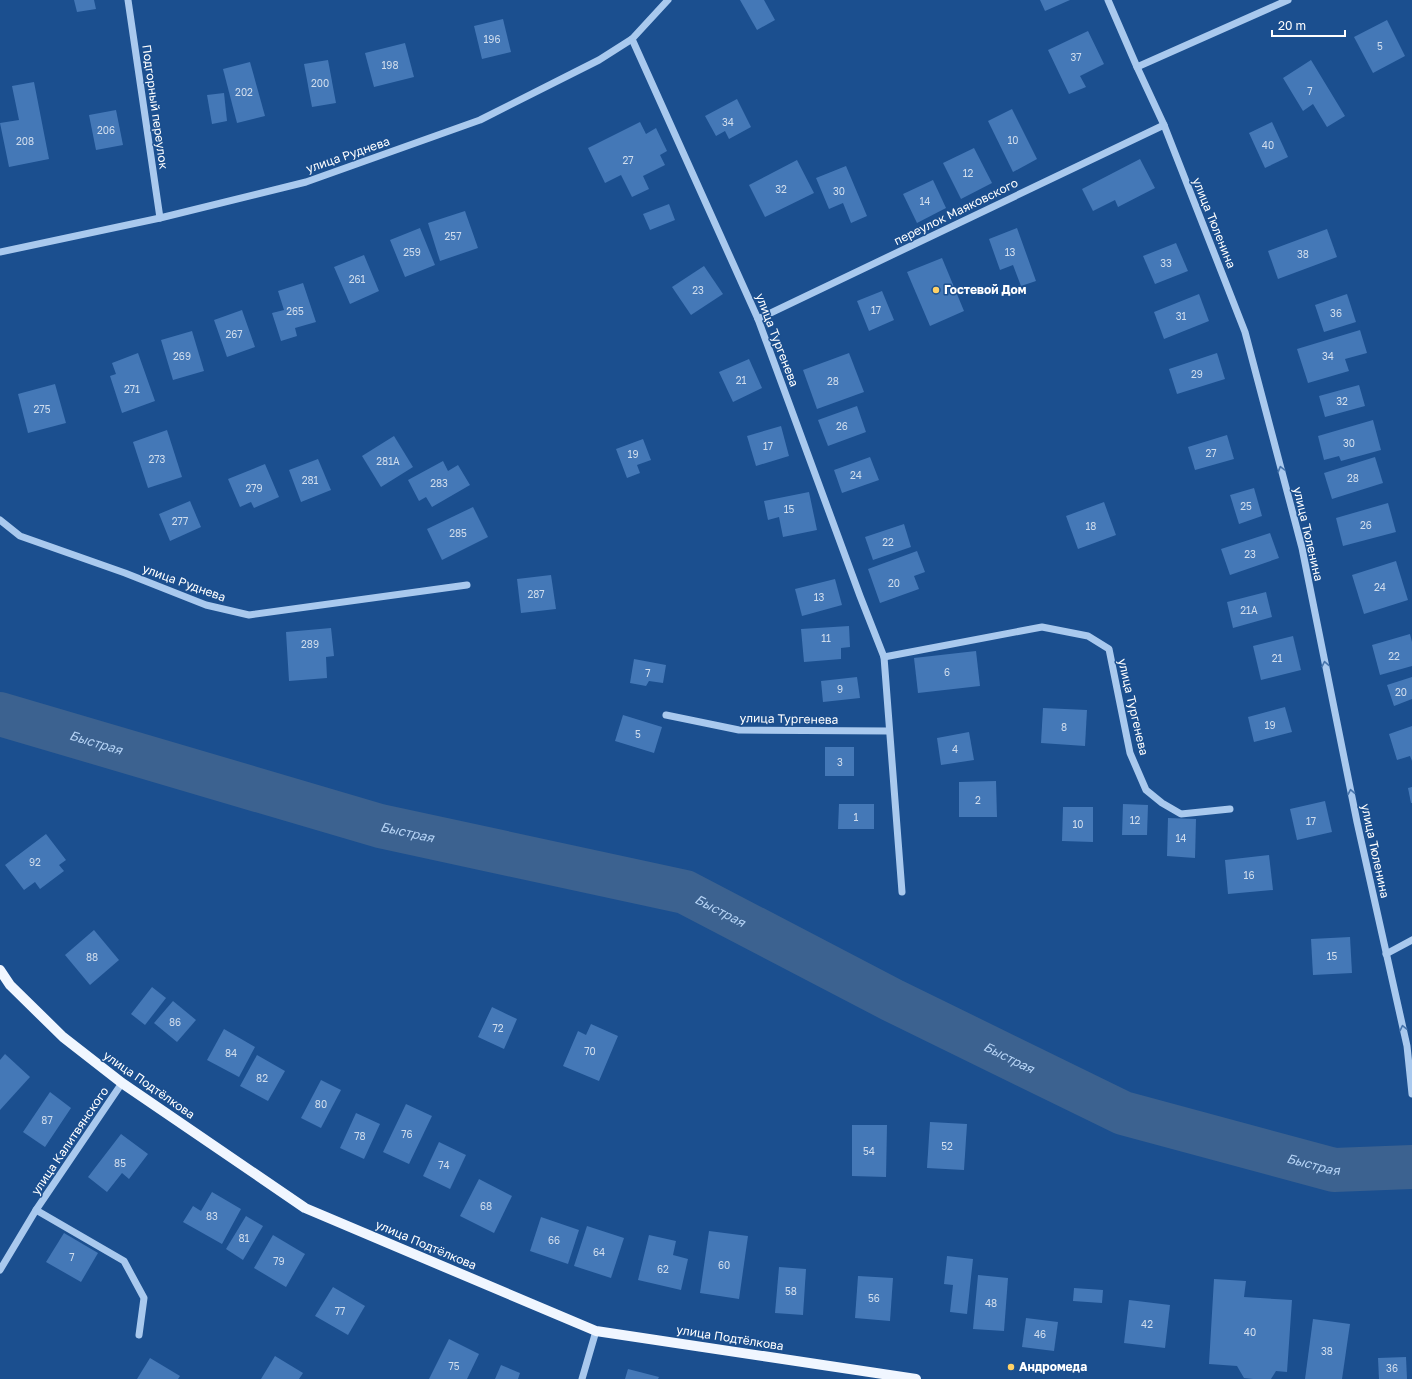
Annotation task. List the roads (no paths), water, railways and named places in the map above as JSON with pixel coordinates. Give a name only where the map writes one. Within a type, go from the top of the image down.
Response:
[{"type":"main road","name":"улица Подтёлкова","points":[[0,970],[10,985],[63,1037],[122,1084],[305,1208],[596,1331],[916,1379]]},
{"type":"street","name":"Подгорный переулок","points":[[128,0],[160,218]]},
{"type":"street","name":"улица Руднева","points":[[0,252],[160,218],[306,182],[480,120],[599,60],[632,39],[668,0]]},
{"type":"street","name":"улица Тюленина","points":[[1108,0],[1164,125],[1245,332],[1302,548],[1357,822],[1407,1046],[1412,1094]]},
{"type":"street","points":[[1137,67],[1288,0]]},
{"type":"street","name":"улица Тургенева","points":[[632,39],[758,319],[884,657],[902,892]]},
{"type":"street","name":"переулок Маяковского","points":[[758,319],[1164,125]]},
{"type":"street","name":"улица Руднева","points":[[0,520],[20,536],[125,573],[206,605],[249,615],[467,585]]},
{"type":"street","name":"улица Тургенева","points":[[884,657],[1042,627],[1088,636],[1109,649],[1130,753],[1146,790],[1162,803],[1181,814],[1230,809]]},
{"type":"street","name":"улица Тургенева","points":[[666,715],[739,730],[890,731]]},
{"type":"street","points":[[1386,954],[1412,940]]},
{"type":"street","name":"улица Калитвянского","points":[[0,1270],[36,1210],[122,1084]]},
{"type":"street","name":"улица Калитвянского","points":[[36,1210],[124,1261],[144,1298],[139,1335]]},
{"type":"street","points":[[582,1379],[596,1331]]},
{"type":"waterway","name":"Быстрая","points":[[0,714],[380,826],[685,892],[892,1000],[1123,1113],[1334,1170],[1412,1167]]},
{"type":"place","name":"Гостевой Дом","points":[[936,290]]},
{"type":"place","name":"Андромеда","points":[[1011,1367]]}]
